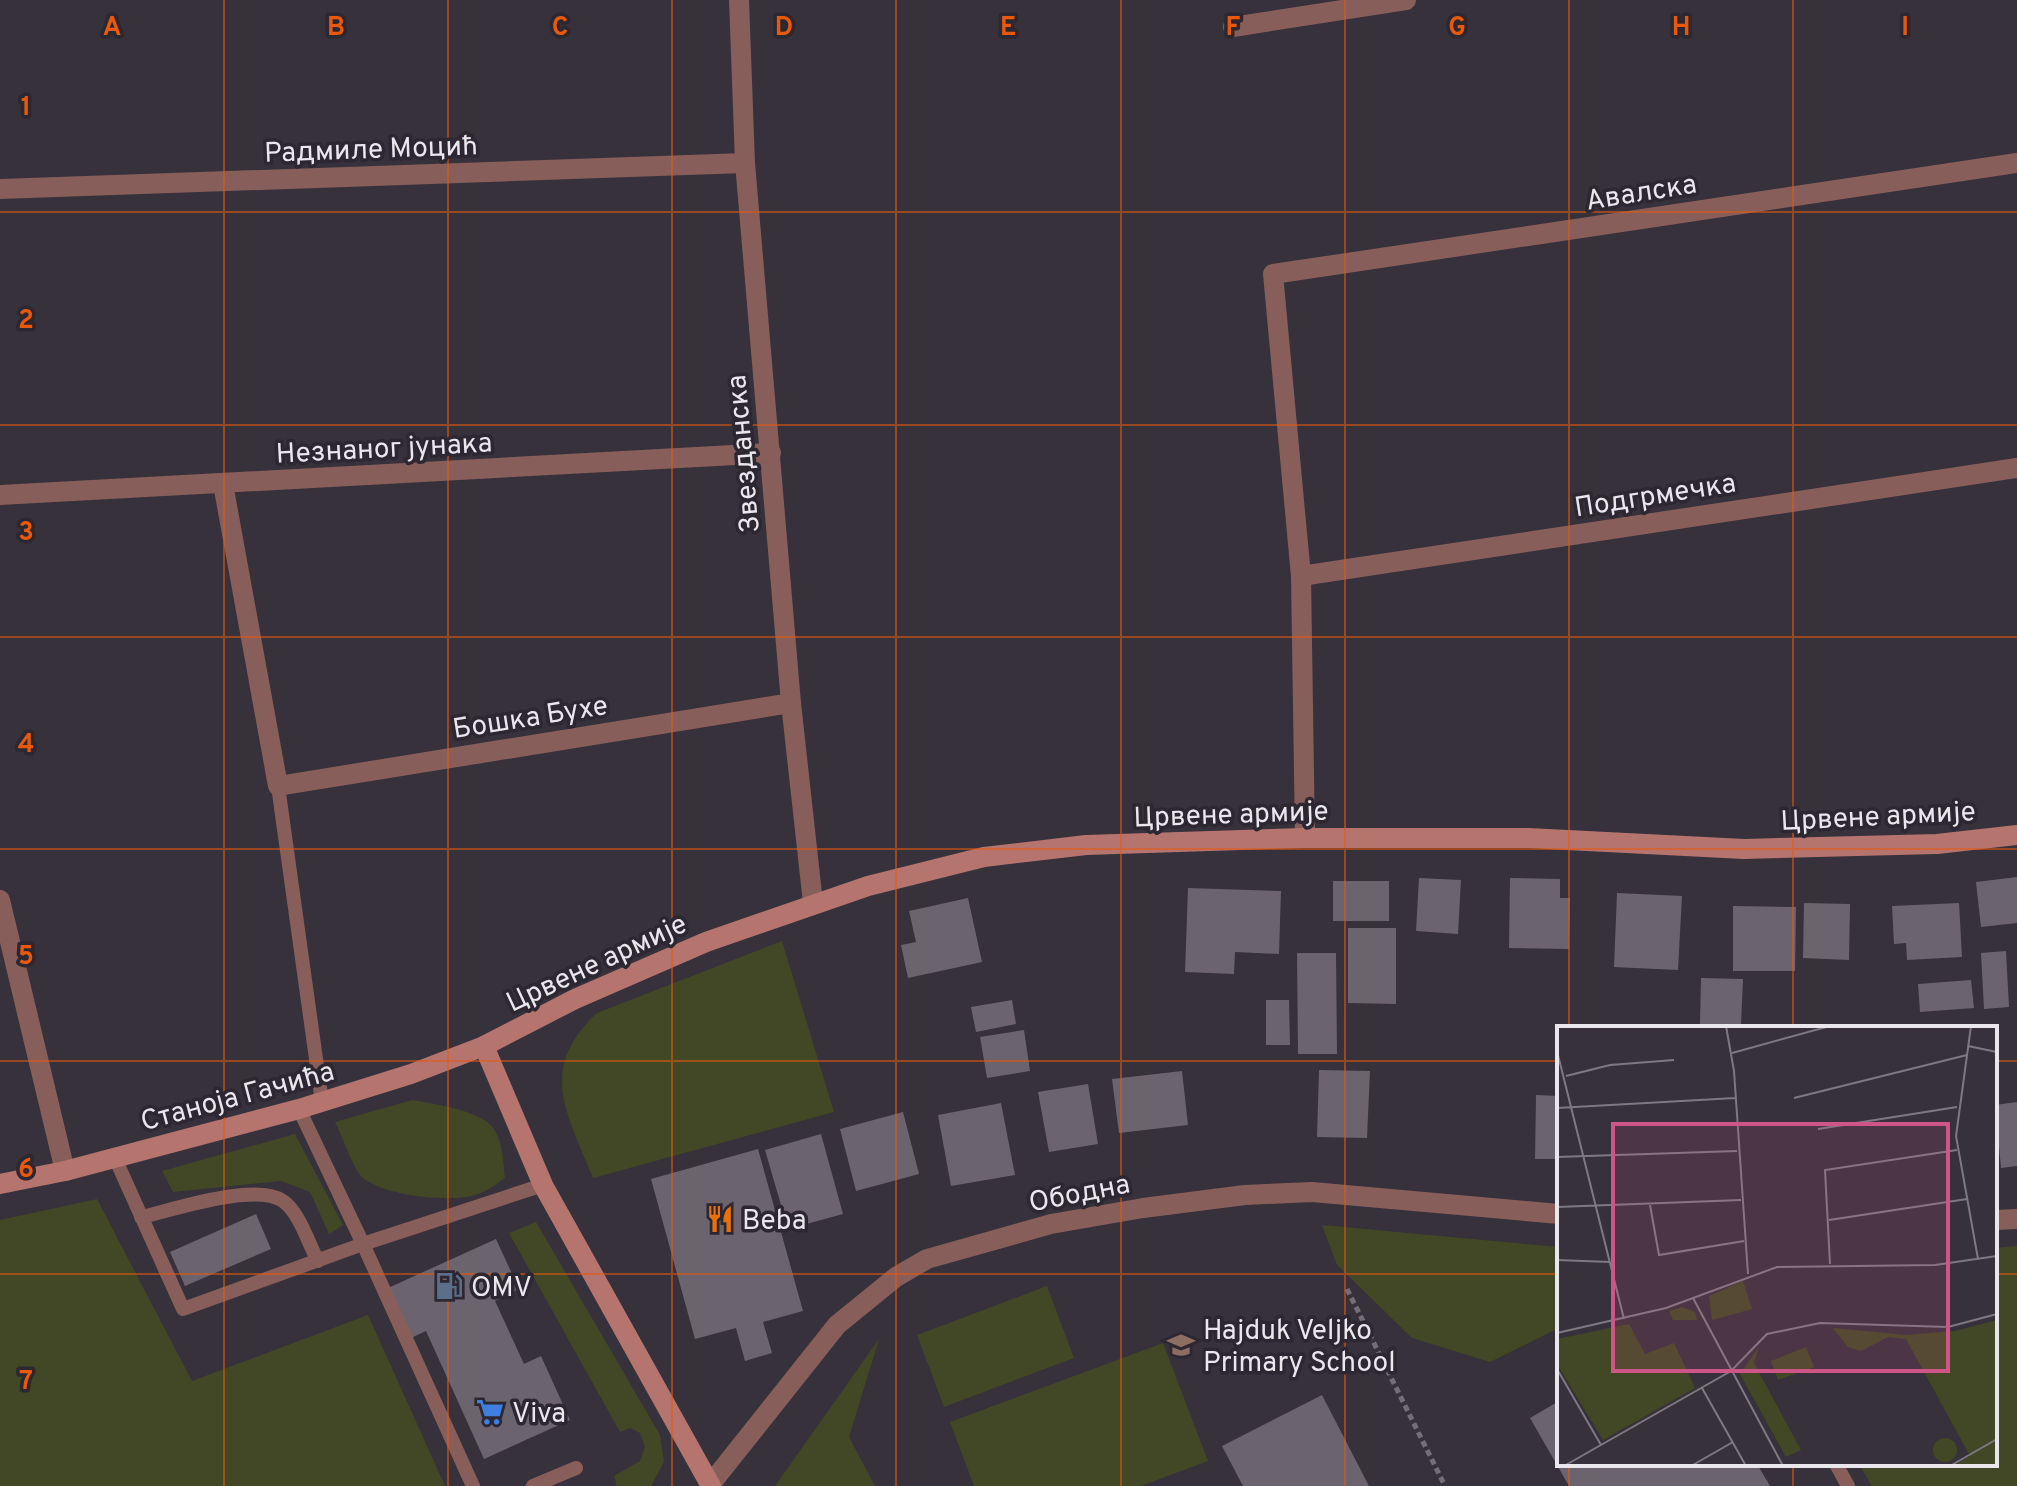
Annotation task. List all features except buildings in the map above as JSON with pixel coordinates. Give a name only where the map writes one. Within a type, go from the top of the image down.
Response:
[{"type":"main road","name":"Црвене армије","points":[[484,1046],[575,999],[691,948],[813,903],[925,870],[984,857],[1086,845],[1305,838],[1528,838],[1744,849],[1937,844],[2017,835]]},
{"type":"main road","name":"Станоја Гачића","points":[[0,1184],[65,1171],[299,1109],[411,1074],[484,1046]]},
{"type":"main road","points":[[484,1046],[543,1185],[710,1486]]},
{"type":"street","name":"Звезданска","points":[[739,0],[745,163],[791,703],[813,903]]},
{"type":"street","points":[[1233,27],[1406,0]]},
{"type":"street","name":"Радмиле Моцић","points":[[0,189],[745,163]]},
{"type":"street","name":"Авалска","points":[[1301,576],[1273,274],[2017,163]]},
{"type":"street","name":"Незнаног јунака","points":[[0,495],[771,453]]},
{"type":"street","name":"Подгрмечка","points":[[1301,576],[2017,468]]},
{"type":"street","points":[[223,484],[278,786]]},
{"type":"street","points":[[1301,576],[1305,838]]},
{"type":"street","name":"Бошка Бухе","points":[[278,786],[791,703]]},
{"type":"street","points":[[0,900],[65,1171]]},
{"type":"street","name":"Ободна","points":[[710,1486],[837,1325],[896,1277],[927,1259],[1051,1224],[1245,1195],[1312,1192],[1557,1214]]},
{"type":"street","points":[[1997,1220],[2017,1219]]},
{"type":"lane","points":[[278,786],[322,1102]]},
{"type":"lane","points":[[299,1109],[473,1486]]},
{"type":"lane","points":[[115,1158],[183,1309],[363,1244],[543,1185]]},
{"type":"lane","points":[[141,1217],[237,1196],[258,1194],[281,1199],[292,1210],[318,1261]]},
{"type":"lane","points":[[1837,1466],[1848,1486]]},
{"type":"lane","points":[[533,1486],[576,1468]]},
{"type":"path","points":[[1347,1289],[1445,1486]]},
{"type":"green space","points":[[782,941],[834,1112],[593,1178],[574,1133],[563,1092],[567,1053],[579,1034],[597,1013]]},
{"type":"green space","points":[[412,1100],[456,1109],[488,1122],[499,1140],[505,1178],[477,1194],[441,1198],[398,1193],[363,1178],[335,1122]]},
{"type":"green space","points":[[295,1134],[343,1225],[329,1234],[310,1192],[281,1181],[173,1192],[162,1171]]},
{"type":"green space","points":[[97,1199],[192,1381],[368,1315],[445,1486],[0,1486],[0,1220]]},
{"type":"green space","points":[[536,1222],[660,1435],[664,1462],[651,1486],[617,1486],[614,1476],[640,1461],[645,1447],[640,1433],[630,1428],[620,1432],[509,1233]]},
{"type":"green space","points":[[1322,1225],[1557,1247],[1557,1329],[1490,1362],[1412,1338],[1337,1265]]},
{"type":"green space","points":[[2017,1246],[2017,1486],[1872,1486],[1860,1466],[1997,1466],[1997,1248]]},
{"type":"green space","points":[[1047,1286],[1074,1358],[944,1407],[917,1335]]},
{"type":"green space","points":[[879,1339],[849,1437],[875,1486],[775,1486]]},
{"type":"green space","points":[[1163,1343],[1208,1461],[1141,1486],[974,1486],[950,1422]]},
{"type":"place","name":"Beba","points":[[720,1219]]},
{"type":"place","name":"OMV","points":[[449,1286]]},
{"type":"place","name":"Hajduk Veljko Primary School","points":[[1181,1345]]},
{"type":"place","name":"Viva","points":[[490,1412]]}]
